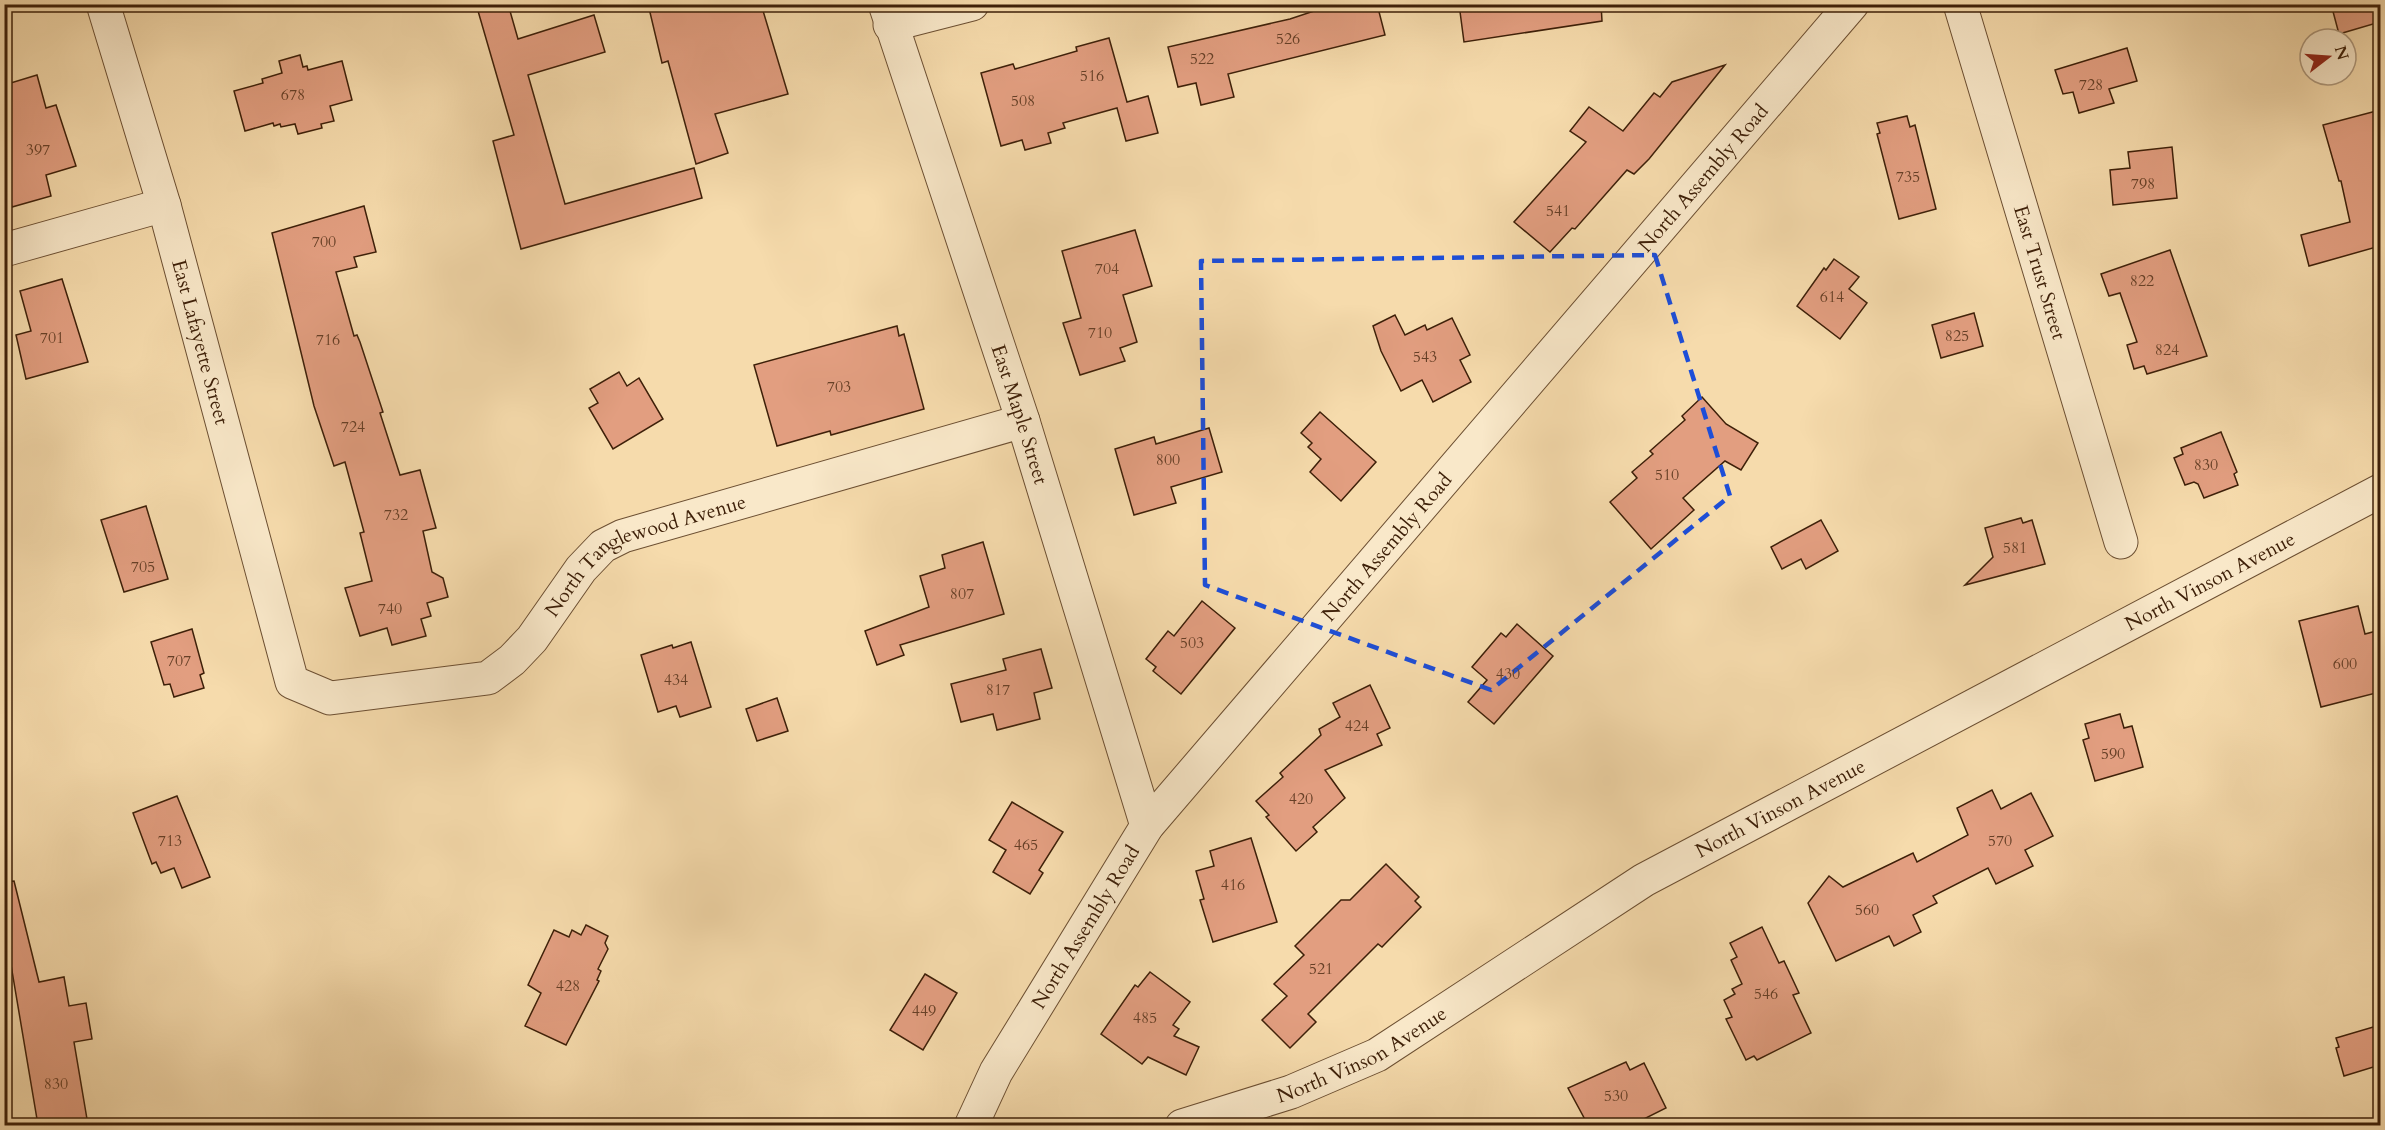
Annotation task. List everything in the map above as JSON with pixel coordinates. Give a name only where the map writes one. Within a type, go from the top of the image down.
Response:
[{"type":"street","name":"East Lafayette Street","points":[[103,4],[164,205],[292,682]]},
{"type":"street","points":[[887,15],[972,4]]},
{"type":"street","name":"North Assembly Road","points":[[970,1125],[996,1072],[1148,826],[1852,4]]},
{"type":"street","name":"East Trust Street","points":[[1960,4],[2121,542]]},
{"type":"street","name":"East Maple Street","points":[[887,15],[1023,421],[1148,826]]},
{"type":"street","points":[[4,250],[164,205]]},
{"type":"street","name":"North Tanglewood Avenue","points":[[292,682],[330,698],[488,678],[512,660],[532,639],[581,568],[603,546],[623,536],[1023,421]]},
{"type":"street","name":"North Vinson Avenue","points":[[1182,1125],[1291,1092],[1377,1055],[1644,880],[2380,491]]},
{"type":"highlighted area","points":[[1655,255],[1730,496],[1491,690],[1205,585],[1201,261]]},
{"type":"building","points":[[476,4],[508,4],[518,39],[594,15],[605,52],[528,75],[565,204],[694,168],[702,198],[521,249],[493,141],[514,135]]},
{"type":"building","points":[[648,4],[761,4],[788,94],[715,114],[728,153],[696,164],[668,61],[662,63]]},
{"type":"building","points":[[1335,4],[1377,4],[1385,35],[1228,74],[1234,97],[1201,105],[1196,83],[1178,87],[1168,47],[1290,19]]},
{"type":"building","points":[[1459,4],[1601,4],[1602,21],[1464,42]]},
{"type":"building","points":[[2331,4],[2380,4],[2380,22],[2358,28],[2337,27]]},
{"type":"building","points":[[1109,38],[1127,102],[1148,96],[1158,133],[1126,141],[1117,108],[1063,123],[1065,128],[1048,133],[1051,143],[1025,150],[1022,140],[1001,146],[981,73],[1013,64],[1015,69],[1077,51],[1076,47]]},
{"type":"building","points":[[2127,48],[2137,81],[2109,89],[2114,103],[2079,113],[2073,92],[2063,94],[2055,70]]},
{"type":"building","points":[[300,55],[303,67],[307,66],[308,70],[342,61],[352,100],[330,106],[334,121],[321,124],[322,128],[298,134],[295,124],[281,127],[280,124],[274,126],[273,123],[245,131],[234,91],[263,83],[262,79],[282,73],[279,61]]},
{"type":"building","points":[[1725,65],[1649,159],[1634,174],[1627,170],[1575,229],[1572,228],[1550,252],[1514,222],[1586,142],[1570,131],[1589,107],[1623,131],[1654,93],[1660,97],[1672,82]]},
{"type":"building","points":[[37,75],[46,108],[56,105],[76,166],[46,175],[51,196],[12,207],[4,180],[4,85]]},
{"type":"building","points":[[2380,110],[2380,246],[2309,266],[2301,235],[2350,222],[2341,181],[2339,181],[2323,125]]},
{"type":"building","points":[[1907,116],[1910,127],[1915,125],[1936,209],[1899,219],[1877,134],[1880,133],[1877,123]]},
{"type":"building","points":[[2172,147],[2177,198],[2113,205],[2110,170],[2130,168],[2128,152]]},
{"type":"building","points":[[364,206],[376,252],[354,257],[357,267],[336,272],[354,336],[357,335],[360,342],[383,412],[380,413],[400,475],[420,470],[436,528],[423,531],[432,572],[443,578],[448,597],[427,603],[431,616],[421,619],[426,636],[392,645],[387,628],[360,636],[345,588],[372,581],[360,533],[364,532],[345,462],[334,466],[314,406],[272,233]]},
{"type":"building","points":[[1135,230],[1152,286],[1123,295],[1137,342],[1120,348],[1125,361],[1080,375],[1063,323],[1081,318],[1062,251]]},
{"type":"building","points":[[2170,250],[2207,356],[2147,374],[2144,366],[2134,369],[2127,345],[2137,342],[2120,293],[2109,296],[2101,274]]},
{"type":"building","points":[[1834,259],[1859,277],[1849,289],[1867,303],[1840,339],[1797,306],[1824,268],[1826,270]]},
{"type":"building","points":[[62,279],[88,362],[26,379],[16,335],[31,331],[20,291]]},
{"type":"building","points":[[1974,313],[1983,346],[1941,358],[1932,325]]},
{"type":"building","points":[[1395,315],[1405,335],[1425,325],[1427,330],[1452,318],[1470,355],[1460,360],[1471,382],[1433,402],[1422,380],[1401,391],[1381,351],[1373,326]]},
{"type":"building","points":[[897,326],[899,336],[904,334],[924,409],[831,435],[830,431],[777,446],[754,365]]},
{"type":"building","points":[[619,372],[627,386],[639,378],[663,419],[613,449],[589,408],[598,403],[590,389]]},
{"type":"building","points":[[1702,397],[1726,424],[1758,443],[1741,470],[1725,461],[1683,498],[1694,510],[1651,549],[1610,502],[1637,478],[1632,472],[1653,454],[1650,451],[1685,420],[1682,416]]},
{"type":"building","points":[[1320,412],[1376,462],[1341,501],[1310,472],[1321,459],[1308,447],[1312,443],[1301,433]]},
{"type":"building","points":[[1209,428],[1222,472],[1171,487],[1176,503],[1134,515],[1115,449],[1154,437],[1156,444]]},
{"type":"building","points":[[2221,432],[2237,472],[2234,474],[2238,485],[2204,498],[2198,484],[2194,482],[2185,485],[2174,458],[2183,454],[2181,448]]},
{"type":"building","points":[[146,506],[168,579],[124,592],[101,520]]},
{"type":"building","points":[[2021,518],[2023,523],[2032,520],[2045,564],[1965,585],[1993,557],[1985,528]]},
{"type":"building","points":[[1821,520],[1838,551],[1806,569],[1801,559],[1782,569],[1771,547]]},
{"type":"building","points":[[983,542],[1004,614],[900,645],[904,655],[877,665],[865,631],[929,607],[920,576],[945,568],[942,555]]},
{"type":"building","points":[[1202,601],[1235,628],[1181,694],[1153,671],[1156,667],[1146,659],[1168,631],[1174,636]]},
{"type":"building","points":[[2358,606],[2365,634],[2380,630],[2380,692],[2321,707],[2299,621]]},
{"type":"building","points":[[1517,624],[1553,656],[1494,724],[1468,702],[1487,680],[1472,667],[1501,633],[1506,637]]},
{"type":"building","points":[[192,629],[204,673],[200,675],[204,688],[174,697],[170,684],[164,685],[151,642]]},
{"type":"building","points":[[691,642],[711,707],[680,717],[676,706],[658,712],[641,655],[672,645],[673,648]]},
{"type":"building","points":[[1041,649],[1052,688],[1034,693],[1040,719],[997,730],[993,714],[961,722],[951,684],[1006,670],[1003,659]]},
{"type":"building","points":[[1370,685],[1390,728],[1377,734],[1382,745],[1325,770],[1345,798],[1313,827],[1317,832],[1296,851],[1266,817],[1269,815],[1256,801],[1283,777],[1280,773],[1321,735],[1319,729],[1340,717],[1333,703]]},
{"type":"building","points":[[777,698],[788,731],[757,741],[746,709]]},
{"type":"building","points":[[2120,714],[2124,728],[2132,726],[2143,767],[2095,781],[2083,740],[2089,738],[2085,724]]},
{"type":"building","points":[[1992,790],[2001,809],[2031,793],[2053,836],[2025,850],[2033,866],[1996,884],[1988,868],[1933,896],[1937,903],[1913,915],[1921,932],[1894,946],[1889,936],[1836,961],[1808,903],[1829,876],[1843,887],[1913,853],[1917,862],[1968,835],[1957,808]]},
{"type":"building","points":[[177,796],[210,877],[182,888],[174,868],[161,873],[156,862],[152,864],[133,813]]},
{"type":"building","points":[[1012,802],[1063,832],[1039,870],[1043,873],[1030,894],[993,872],[1006,850],[989,840]]},
{"type":"building","points":[[1251,838],[1277,922],[1213,942],[1200,900],[1204,899],[1196,871],[1214,866],[1210,851]]},
{"type":"building","points":[[1386,864],[1419,897],[1415,901],[1421,907],[1382,947],[1378,944],[1308,1014],[1316,1022],[1290,1048],[1262,1020],[1287,996],[1274,984],[1304,955],[1295,946],[1341,900],[1350,900]]},
{"type":"building","points":[[14,881],[39,982],[64,977],[69,1006],[86,1003],[92,1039],[74,1042],[88,1125],[38,1125],[10,959],[4,960],[4,882]]},
{"type":"building","points":[[586,925],[608,936],[605,943],[608,949],[598,969],[601,971],[597,980],[599,981],[566,1045],[525,1026],[541,993],[528,985],[554,930],[569,937],[572,930],[581,935]]},
{"type":"building","points":[[1762,927],[1779,963],[1784,961],[1799,993],[1793,995],[1811,1033],[1757,1060],[1754,1056],[1746,1060],[1726,1019],[1732,1017],[1724,1000],[1735,994],[1732,989],[1742,984],[1731,960],[1737,957],[1730,943]]},
{"type":"building","points":[[1150,972],[1190,1002],[1173,1025],[1179,1029],[1174,1036],[1199,1047],[1186,1075],[1148,1057],[1142,1064],[1101,1034],[1135,985],[1138,987]]},
{"type":"building","points":[[925,974],[957,993],[923,1050],[890,1030]]},
{"type":"building","points":[[2380,1025],[2380,1065],[2344,1076],[2336,1048],[2339,1047],[2336,1038]]},
{"type":"building","points":[[1626,1062],[1630,1070],[1644,1063],[1666,1108],[1632,1125],[1588,1125],[1568,1088]]}]
